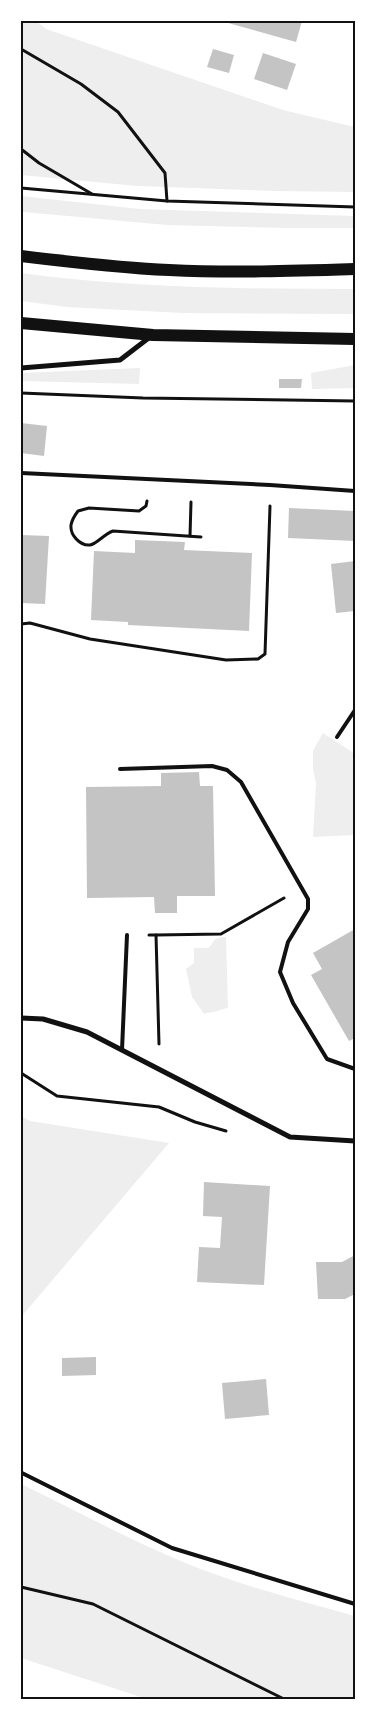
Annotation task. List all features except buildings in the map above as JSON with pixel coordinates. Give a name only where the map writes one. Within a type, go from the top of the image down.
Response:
[{"type":"main road","points":[[21,256],[86,264],[169,270],[285,271],[355,269]]},
{"type":"main road","points":[[21,323],[153,335],[279,339],[355,339]]},
{"type":"street","points":[[21,368],[120,360],[153,335]]},
{"type":"street","points":[[21,1018],[43,1019],[87,1032],[290,1137],[355,1141]]},
{"type":"lane","points":[[21,473],[355,491]]},
{"type":"lane","points":[[337,737],[355,710]]},
{"type":"lane","points":[[120,769],[212,766],[227,770],[241,782],[308,899],[308,909],[288,942],[280,972],[294,1003],[327,1059],[355,1069]]},
{"type":"lane","points":[[122,1050],[127,935]]},
{"type":"lane","points":[[22,1473],[172,1548],[355,1604]]},
{"type":"path","points":[[21,49],[81,84],[118,112],[165,173],[167,201]]},
{"type":"path","points":[[21,149],[39,163],[93,194]]},
{"type":"path","points":[[21,188],[167,201],[355,207]]},
{"type":"path","points":[[21,393],[152,398],[355,401]]},
{"type":"path","points":[[149,479],[146,506],[139,511],[89,508],[78,511],[70,526],[72,535],[81,543],[91,545],[99,541],[104,534],[113,531],[201,537]]},
{"type":"path","points":[[190,536],[191,511]]},
{"type":"path","points":[[21,624],[30,623],[90,639],[226,660],[258,659],[265,654],[270,517]]},
{"type":"path","points":[[127,935],[222,936],[287,897]]},
{"type":"path","points":[[156,935],[161,1070]]},
{"type":"path","points":[[21,1073],[57,1096],[159,1107],[195,1122],[228,1132]]},
{"type":"path","points":[[21,1587],[93,1604],[284,1699]]},
{"type":"shaded area","points":[[21,21],[36,21],[46,29],[283,110],[355,127],[355,192],[137,186],[21,175]]},
{"type":"shaded area","points":[[21,196],[140,209],[355,216],[355,228],[167,225],[21,212]]},
{"type":"shaded area","points":[[21,273],[146,285],[355,289],[355,314],[183,313],[67,307],[21,301]]},
{"type":"shaded area","points":[[355,365],[355,388],[312,389],[311,373]]},
{"type":"shaded area","points":[[140,368],[139,384],[21,381],[21,373]]},
{"type":"shaded area","points":[[323,733],[355,754],[352,760],[355,762],[355,835],[313,837],[316,783],[313,769],[313,751]]},
{"type":"shaded area","points":[[226,937],[228,1008],[206,1013],[205,1015],[192,997],[186,969],[194,963],[194,948],[208,948],[216,939]]},
{"type":"shaded area","points":[[21,1116],[30,1121],[169,1143],[21,1317]]},
{"type":"shaded area","points":[[21,1484],[183,1562],[247,1585],[355,1616],[355,1699],[147,1699],[21,1658]]}]
